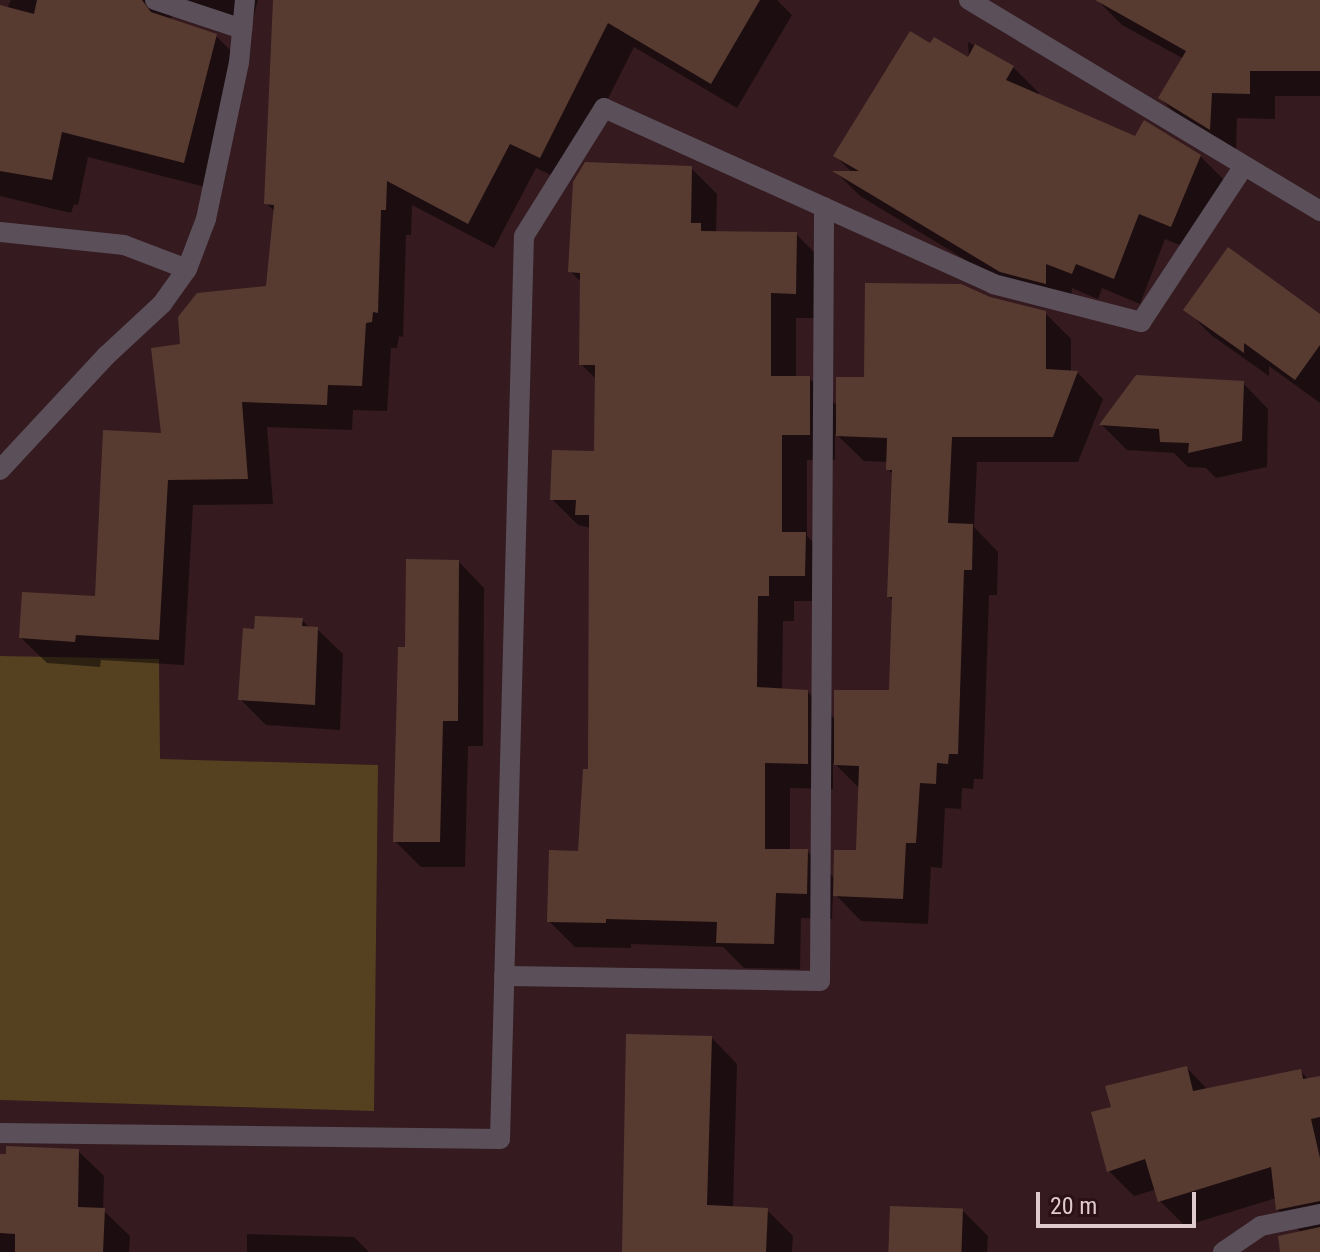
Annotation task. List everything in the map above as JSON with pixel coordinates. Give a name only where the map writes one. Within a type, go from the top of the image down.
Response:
[{"type":"street","points":[[155,0],[242,29]]},
{"type":"street","points":[[0,470],[106,356],[162,304],[187,269],[206,219],[239,63],[245,0]]},
{"type":"street","points":[[969,0],[1320,211]]},
{"type":"street","points":[[0,1133],[500,1139],[524,236],[604,108],[993,284],[1141,322],[1244,166]]},
{"type":"street","points":[[504,976],[820,981],[824,207]]},
{"type":"street","points":[[0,232],[124,245],[187,269]]},
{"type":"street","points":[[1223,1252],[1261,1226],[1320,1214]]},
{"type":"shaded area","points":[[0,656],[159,659],[160,759],[378,765],[374,1111],[0,1100]]},
{"type":"building","points":[[37,0],[142,0],[151,12],[217,34],[184,163],[62,132],[52,180],[0,171],[0,5],[34,14]]},
{"type":"building","points":[[273,0],[760,0],[711,84],[608,23],[540,158],[510,144],[468,224],[387,181],[386,210],[381,210],[378,313],[373,312],[372,322],[366,323],[362,386],[328,385],[327,405],[242,402],[248,479],[168,480],[159,640],[76,635],[75,642],[19,638],[22,592],[95,596],[103,430],[161,433],[151,348],[180,344],[178,317],[197,293],[266,286],[274,205],[264,204]]},
{"type":"building","points":[[1095,0],[1320,0],[1320,71],[1250,71],[1250,94],[1212,93],[1210,130],[1158,98],[1186,51]]},
{"type":"building","points":[[910,31],[930,43],[934,37],[968,57],[975,44],[1014,66],[1006,80],[1135,136],[1144,120],[1201,155],[1171,227],[1139,214],[1114,279],[1076,264],[1072,274],[1046,264],[1046,284],[1000,272],[832,171],[859,171],[833,156]]},
{"type":"building","points":[[585,162],[692,166],[691,223],[701,223],[701,231],[797,232],[796,294],[771,293],[771,376],[810,376],[810,435],[782,435],[782,532],[806,532],[805,576],[769,576],[769,596],[758,596],[757,687],[808,690],[808,764],[765,763],[765,849],[808,849],[807,894],[776,893],[774,944],[716,943],[717,922],[606,919],[606,923],[547,922],[549,850],[578,851],[583,769],[588,769],[589,515],[575,515],[576,500],[550,500],[552,450],[594,451],[595,365],[579,365],[580,273],[568,272],[573,182]]},
{"type":"building","points":[[1228,247],[1320,314],[1320,345],[1295,380],[1244,343],[1244,353],[1183,310]]},
{"type":"building","points":[[865,283],[961,284],[990,297],[1046,311],[1046,369],[1078,371],[1053,437],[952,437],[948,523],[973,524],[972,570],[964,570],[958,754],[949,754],[948,764],[937,763],[936,784],[920,783],[916,843],[906,843],[903,899],[833,896],[834,850],[856,850],[859,766],[834,765],[834,690],[889,690],[892,597],[887,597],[892,470],[886,470],[887,438],[836,436],[836,377],[864,377]]},
{"type":"building","points":[[1136,375],[1244,381],[1242,441],[1188,453],[1189,443],[1160,442],[1159,429],[1099,425]]},
{"type":"building","points":[[406,559],[459,560],[458,721],[443,721],[440,842],[393,842],[398,647],[405,647]]},
{"type":"building","points":[[255,616],[303,618],[302,626],[318,627],[315,705],[238,700],[243,628],[254,629]]},
{"type":"building","points":[[626,1034],[712,1036],[707,1205],[768,1208],[766,1252],[622,1252]]},
{"type":"building","points":[[1187,1066],[1193,1091],[1301,1069],[1303,1079],[1320,1076],[1320,1117],[1311,1119],[1320,1158],[1320,1201],[1276,1210],[1271,1167],[1158,1202],[1145,1159],[1107,1172],[1091,1112],[1111,1107],[1105,1086]]},
{"type":"building","points":[[6,1146],[79,1149],[78,1207],[105,1208],[103,1252],[15,1252],[15,1234],[0,1233],[0,1154],[6,1154]]},
{"type":"building","points":[[890,1206],[963,1209],[961,1252],[888,1252]]},
{"type":"building","points":[[1320,1227],[1320,1252],[1280,1252],[1278,1236]]}]
